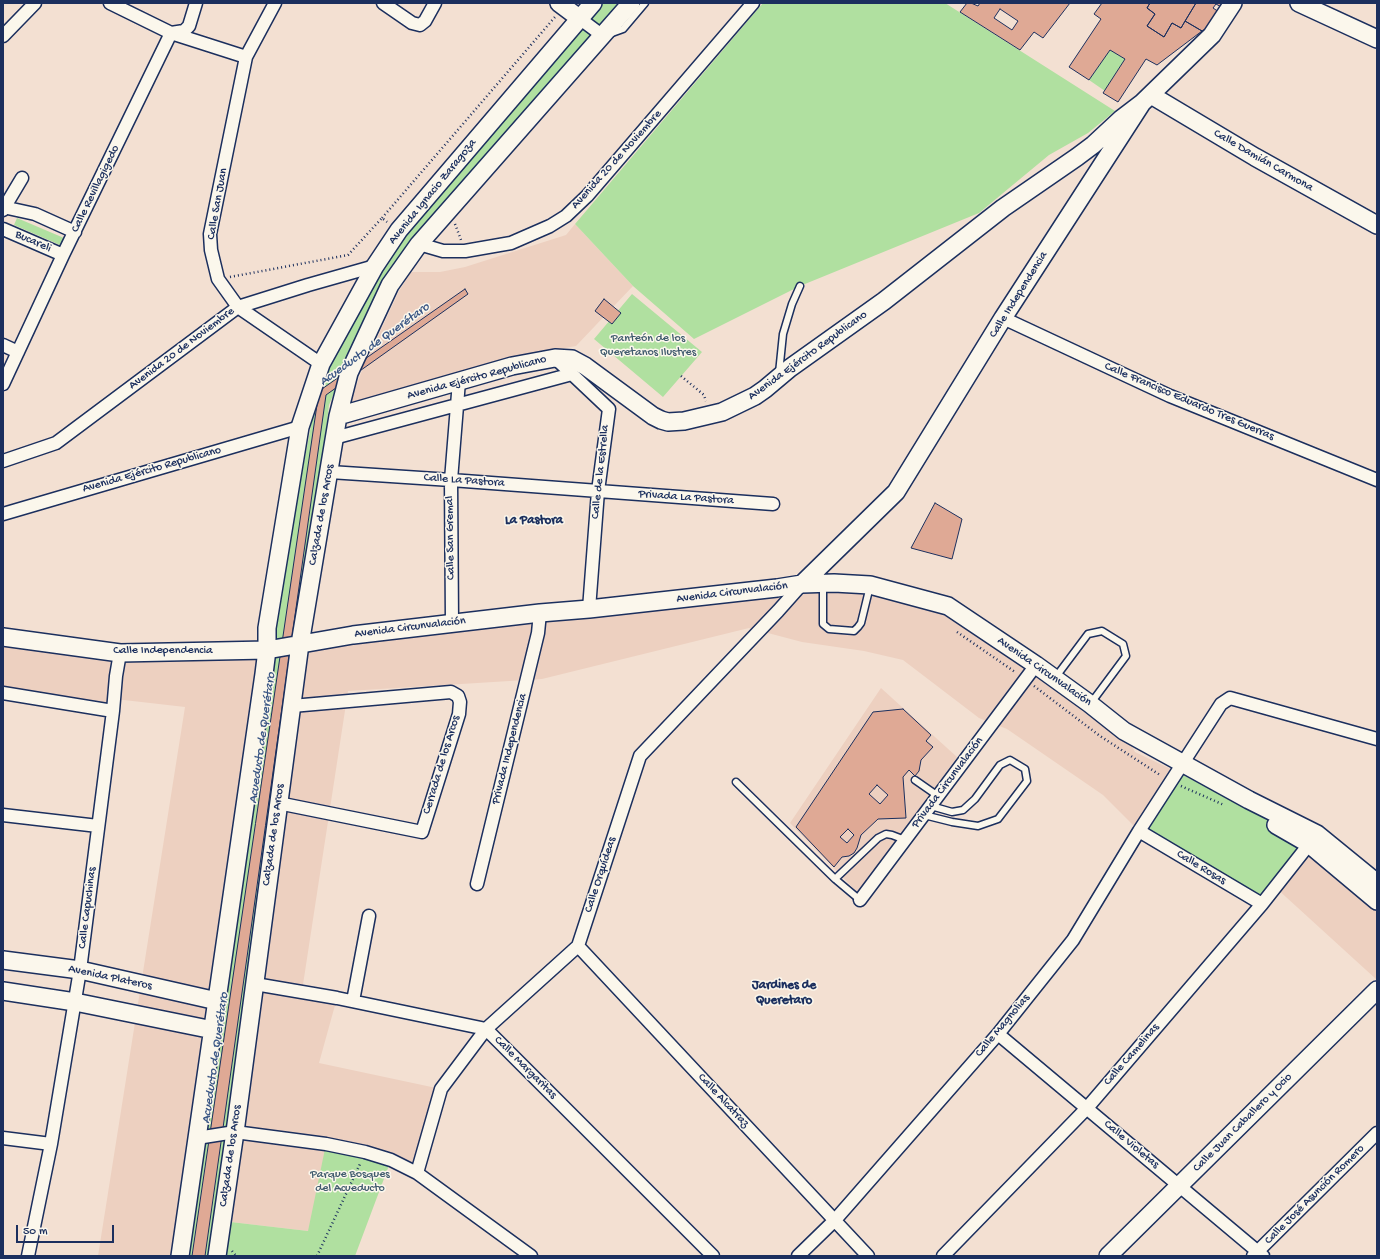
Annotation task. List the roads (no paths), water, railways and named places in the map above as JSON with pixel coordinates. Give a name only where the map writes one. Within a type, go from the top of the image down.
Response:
[{"type":"street","points":[[3,36],[35,3]]},
{"type":"street","points":[[110,3],[171,33],[246,57]]},
{"type":"street","points":[[171,33],[184,31],[189,26],[196,3]]},
{"type":"street","name":"Calle San Juan","points":[[274,3],[246,57],[210,234],[211,250],[218,279],[238,307],[321,364]]},
{"type":"street","points":[[383,3],[412,23],[420,25],[425,21],[435,3]]},
{"type":"street","name":"Avenida Ignacio Zaragoza","points":[[338,416],[349,373],[360,348],[390,285],[419,244],[631,3]]},
{"type":"street","name":"Avenida 20 de Noviembre","points":[[419,244],[444,251],[465,251],[511,243],[550,226],[566,216],[587,196],[753,3]]},
{"type":"street","name":"Calle Independencia","points":[[802,584],[896,492],[1003,318],[1146,99],[1212,35],[1233,3]]},
{"type":"street","points":[[1298,3],[1377,40]]},
{"type":"street","points":[[562,5],[587,8],[603,36]]},
{"type":"street","name":"Avenida Ignacio Zaragoza","points":[[300,427],[321,364],[376,266],[399,230],[587,8]]},
{"type":"street","name":"Calle Revillagigedo","points":[[3,384],[63,255],[171,33]]},
{"type":"street","name":"Calle Damián Carmona","points":[[1146,99],[1255,157],[1377,225]]},
{"type":"street","name":"Avenida Ejército Republicano","points":[[338,416],[512,366],[555,358],[572,359],[585,366],[653,416],[668,422],[684,421],[722,412],[755,396],[790,368],[884,301],[1004,208],[1077,157],[1146,99]]},
{"type":"street","points":[[22,178],[4,208],[35,214],[75,232]]},
{"type":"street","name":"Bucareli","points":[[3,229],[63,255]]},
{"type":"street","name":"Avenida 20 de Noviembre","points":[[3,461],[56,443],[238,307],[376,266]]},
{"type":"street","name":"Calle Francisco Eduardo Tres Guerras","points":[[1003,318],[1170,396],[1377,480]]},
{"type":"street","points":[[3,345],[18,352]]},
{"type":"street","name":"Calle de la Estrella","points":[[555,358],[609,409],[598,491],[589,609]]},
{"type":"street","points":[[334,438],[572,374]]},
{"type":"street","name":"Calle San Gremal","points":[[452,623],[451,480],[459,381]]},
{"type":"street","name":"Calzada de los Arcos","points":[[217,1256],[255,984],[300,638],[330,472],[338,416]]},
{"type":"street","points":[[180,1256],[267,650],[267,628],[300,427]]},
{"type":"street","name":"Avenida Ejército Republicano","points":[[3,514],[300,427]]},
{"type":"street","name":"Calle La Pastora","points":[[330,472],[598,491]]},
{"type":"street","name":"Privada La Pastora","points":[[598,491],[773,504]]},
{"type":"street","name":"Avenida Circunvalación","points":[[300,638],[353,635],[540,613],[778,588],[802,584],[823,583],[870,585],[948,606],[1036,665],[1090,704],[1177,772],[1249,800],[1313,839],[1377,882]]},
{"type":"street","name":"Calle Orquídeas","points":[[417,1173],[441,1089],[486,1029],[578,946],[640,756],[802,584]]},
{"type":"street","name":"Privada Independencia","points":[[477,884],[538,633],[540,613]]},
{"type":"street","name":"Calle Independencia","points":[[3,637],[120,653],[267,650],[300,638]]},
{"type":"street","name":"Calle Capuchinas","points":[[28,1256],[51,1144],[80,970],[120,653]]},
{"type":"street","name":"Privada Circunvalación","points":[[860,900],[1036,665]]},
{"type":"street","name":"Cerrada de los Arcos","points":[[278,803],[422,832],[459,714],[460,702],[458,696],[451,692],[292,706]]},
{"type":"street","points":[[3,693],[113,711]]},
{"type":"street","name":"Calle Magnolias","points":[[798,1256],[835,1220],[998,1034],[1073,940],[1139,831],[1221,704],[1230,698],[1377,739]]},
{"type":"street","points":[[3,815],[98,826]]},
{"type":"street","name":"Calle Rosas","points":[[1139,831],[1262,904]]},
{"type":"street","name":"Avenida Circunvalación","points":[[1313,839],[1377,901]]},
{"type":"street","name":"Calle Camelinas","points":[[943,1256],[1087,1108],[1262,904],[1313,839]]},
{"type":"street","points":[[354,1001],[369,916]]},
{"type":"street","name":"Calle Alcatraz","points":[[578,946],[868,1256]]},
{"type":"street","name":"Avenida Plateros","points":[[3,960],[80,970],[217,1000]]},
{"type":"street","name":"Calle Margaritas","points":[[255,984],[354,1001],[486,1029],[713,1256]]},
{"type":"street","name":"Calle Juan Caballero y Ocio","points":[[1108,1256],[1377,990]]},
{"type":"street","points":[[3,991],[75,1002],[213,1030]]},
{"type":"street","name":"Calle Violetas","points":[[998,1034],[1180,1185],[1258,1255]]},
{"type":"street","points":[[197,1138],[235,1132],[326,1144],[365,1152],[391,1160],[417,1173],[531,1256]]},
{"type":"street","name":"Calle José Asunción Romero","points":[[1258,1255],[1377,1133]]},
{"type":"street","points":[[3,1138],[51,1144]]},
{"type":"lane","points":[[603,36],[623,29],[645,3]]},
{"type":"lane","points":[[779,378],[783,334],[792,304],[800,286]]},
{"type":"lane","points":[[823,583],[824,624],[829,629],[848,630],[854,630],[861,623],[870,585]]},
{"type":"lane","points":[[1054,678],[1088,634],[1102,631],[1123,644],[1126,656],[1090,704]]},
{"type":"lane","points":[[1010,760],[1025,769],[1027,782],[998,819],[978,826],[952,822],[927,810],[952,812],[963,810],[975,799],[1000,764],[1010,760]]},
{"type":"lane","points":[[915,780],[938,796]]},
{"type":"lane","points":[[736,782],[835,879],[860,900]]},
{"type":"lane","points":[[835,879],[878,838],[886,834],[905,840]]},
{"type":"district","name":"La Pastora","points":[[534,521]]},
{"type":"district","name":"Jardines de Queretaro","points":[[784,994]]},
{"type":"park label","name":"Panteón de los Queretanos Ilustres","points":[[648,346]]},
{"type":"park label","name":"Parque Bosques del Acueducto","points":[[350,1182]]},
{"type":"water label","name":"Acueducto de Querétaro","points":[[375,345]]},
{"type":"water label","name":"Acueducto de Querétaro","points":[[263,738]]},
{"type":"water label","name":"Acueducto de Querétaro","points":[[216,1058]]}]
